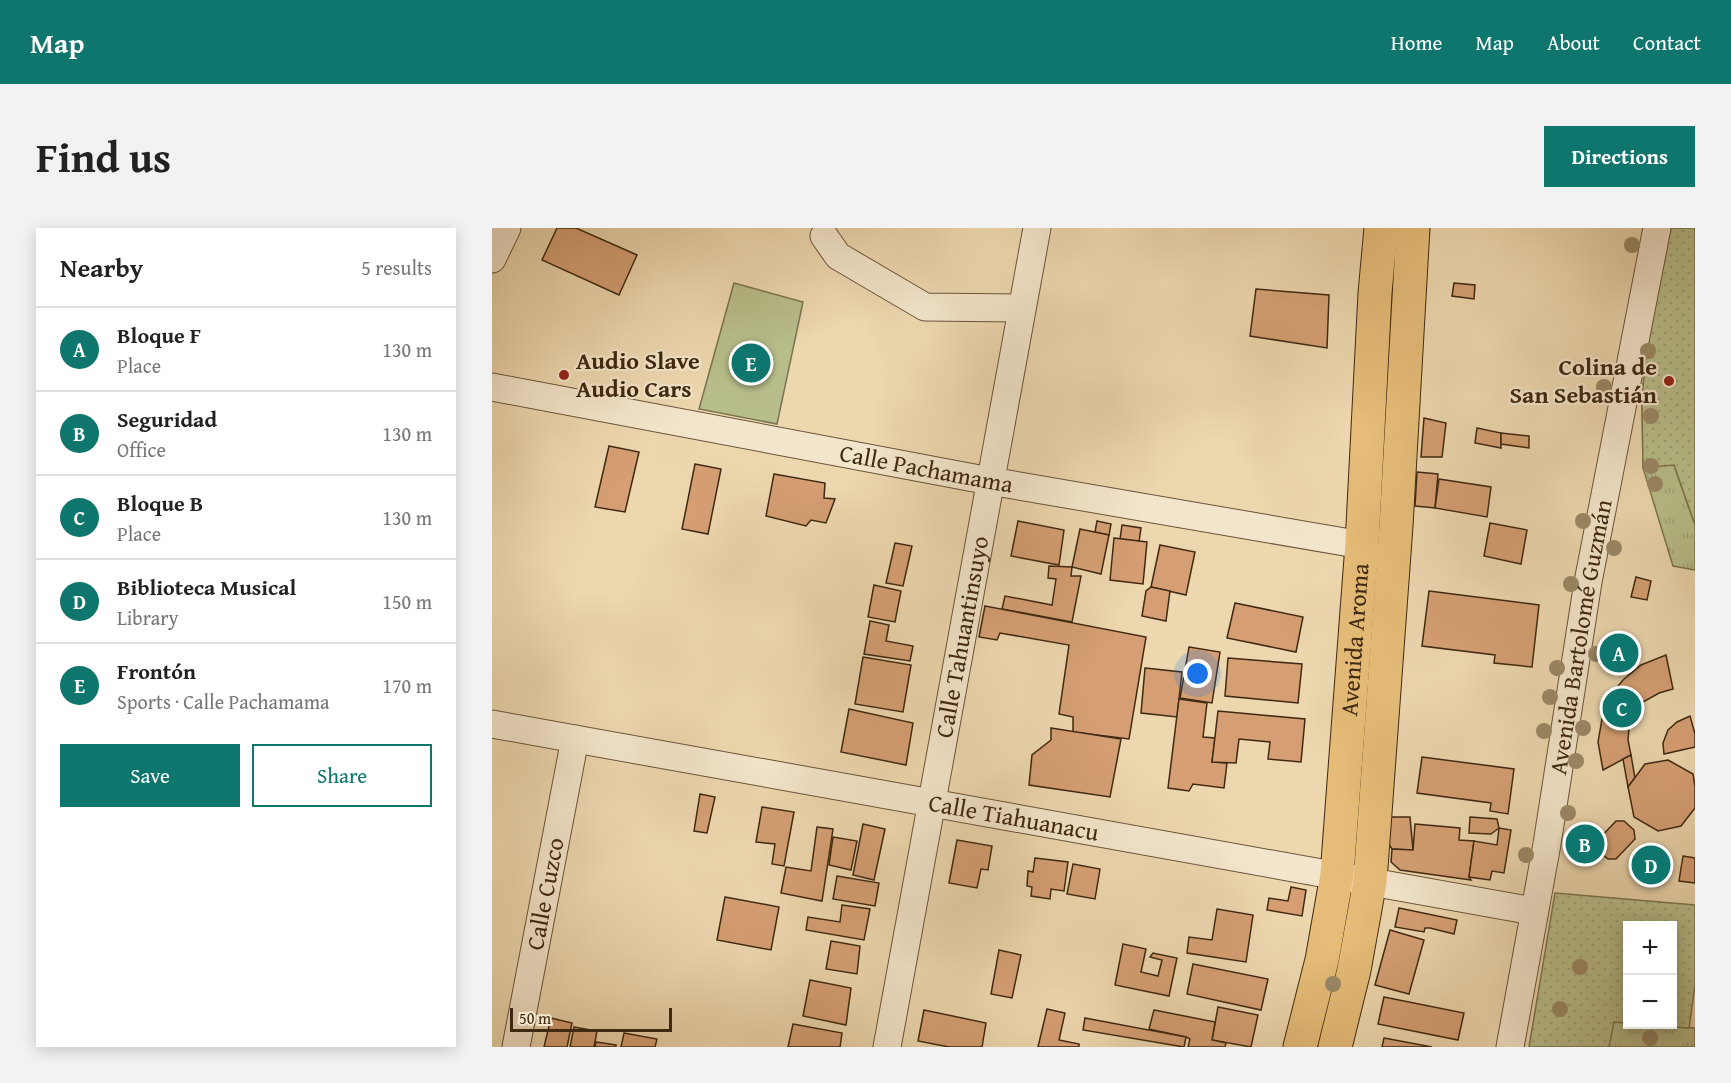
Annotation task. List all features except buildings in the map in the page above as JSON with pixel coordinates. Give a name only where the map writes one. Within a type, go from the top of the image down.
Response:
[{"type":"main road","name":"Avenida Aroma","points":[[1300,1047],[1323,960],[1336,875],[1362,544],[1375,292],[1381,228]]},
{"type":"main road","name":"Avenida Aroma","points":[[1335,1047],[1354,970],[1370,881],[1396,526],[1413,228]]},
{"type":"street","points":[[492,259],[507,228]]},
{"type":"street","name":"Calle Tahuantinsuyo","points":[[887,1047],[1037,228]]},
{"type":"street","name":"Avenida Bartolomé Guzmán","points":[[1510,1047],[1547,844],[1588,582],[1657,228]]},
{"type":"street","points":[[824,236],[838,256],[925,307],[1022,308]]},
{"type":"street","name":"Calle Pachamama","points":[[492,387],[990,481],[1362,544]]},
{"type":"street","name":"Calle Tiahuanacu","points":[[492,724],[1533,911]]},
{"type":"street","name":"Calle Cuzco","points":[[516,1047],[574,739]]},
{"type":"green space","name":"Colina de San Sebastián","points":[[1670,228],[1695,228],[1695,525],[1674,465],[1643,468],[1642,403],[1645,360]]},
{"type":"green space","points":[[734,283],[803,302],[777,424],[699,409]]},
{"type":"green space","points":[[1645,360],[1674,465],[1695,525],[1695,570],[1673,566],[1643,468],[1642,403]]},
{"type":"green space","points":[[1555,893],[1695,905],[1695,985],[1689,1028],[1677,1027],[1677,921],[1623,921],[1623,1023],[1614,1022],[1609,1047],[1529,1047]]},
{"type":"green space","points":[[1614,1022],[1623,1023],[1623,1029],[1695,1028],[1695,1047],[1537,1047]]},
{"type":"place","name":"Frontón","points":[[751,363]]},
{"type":"place","name":"Audio Slave Audio Cars","points":[[564,375]]},
{"type":"place","name":"Colina de San Sebastián","points":[[1669,381]]},
{"type":"place","name":"Bloque F","points":[[1619,653]]},
{"type":"place","name":"Bloque B","points":[[1622,708]]},
{"type":"place","name":"Seguridad","points":[[1585,844]]},
{"type":"place","name":"Biblioteca Musical","points":[[1651,865]]}]
